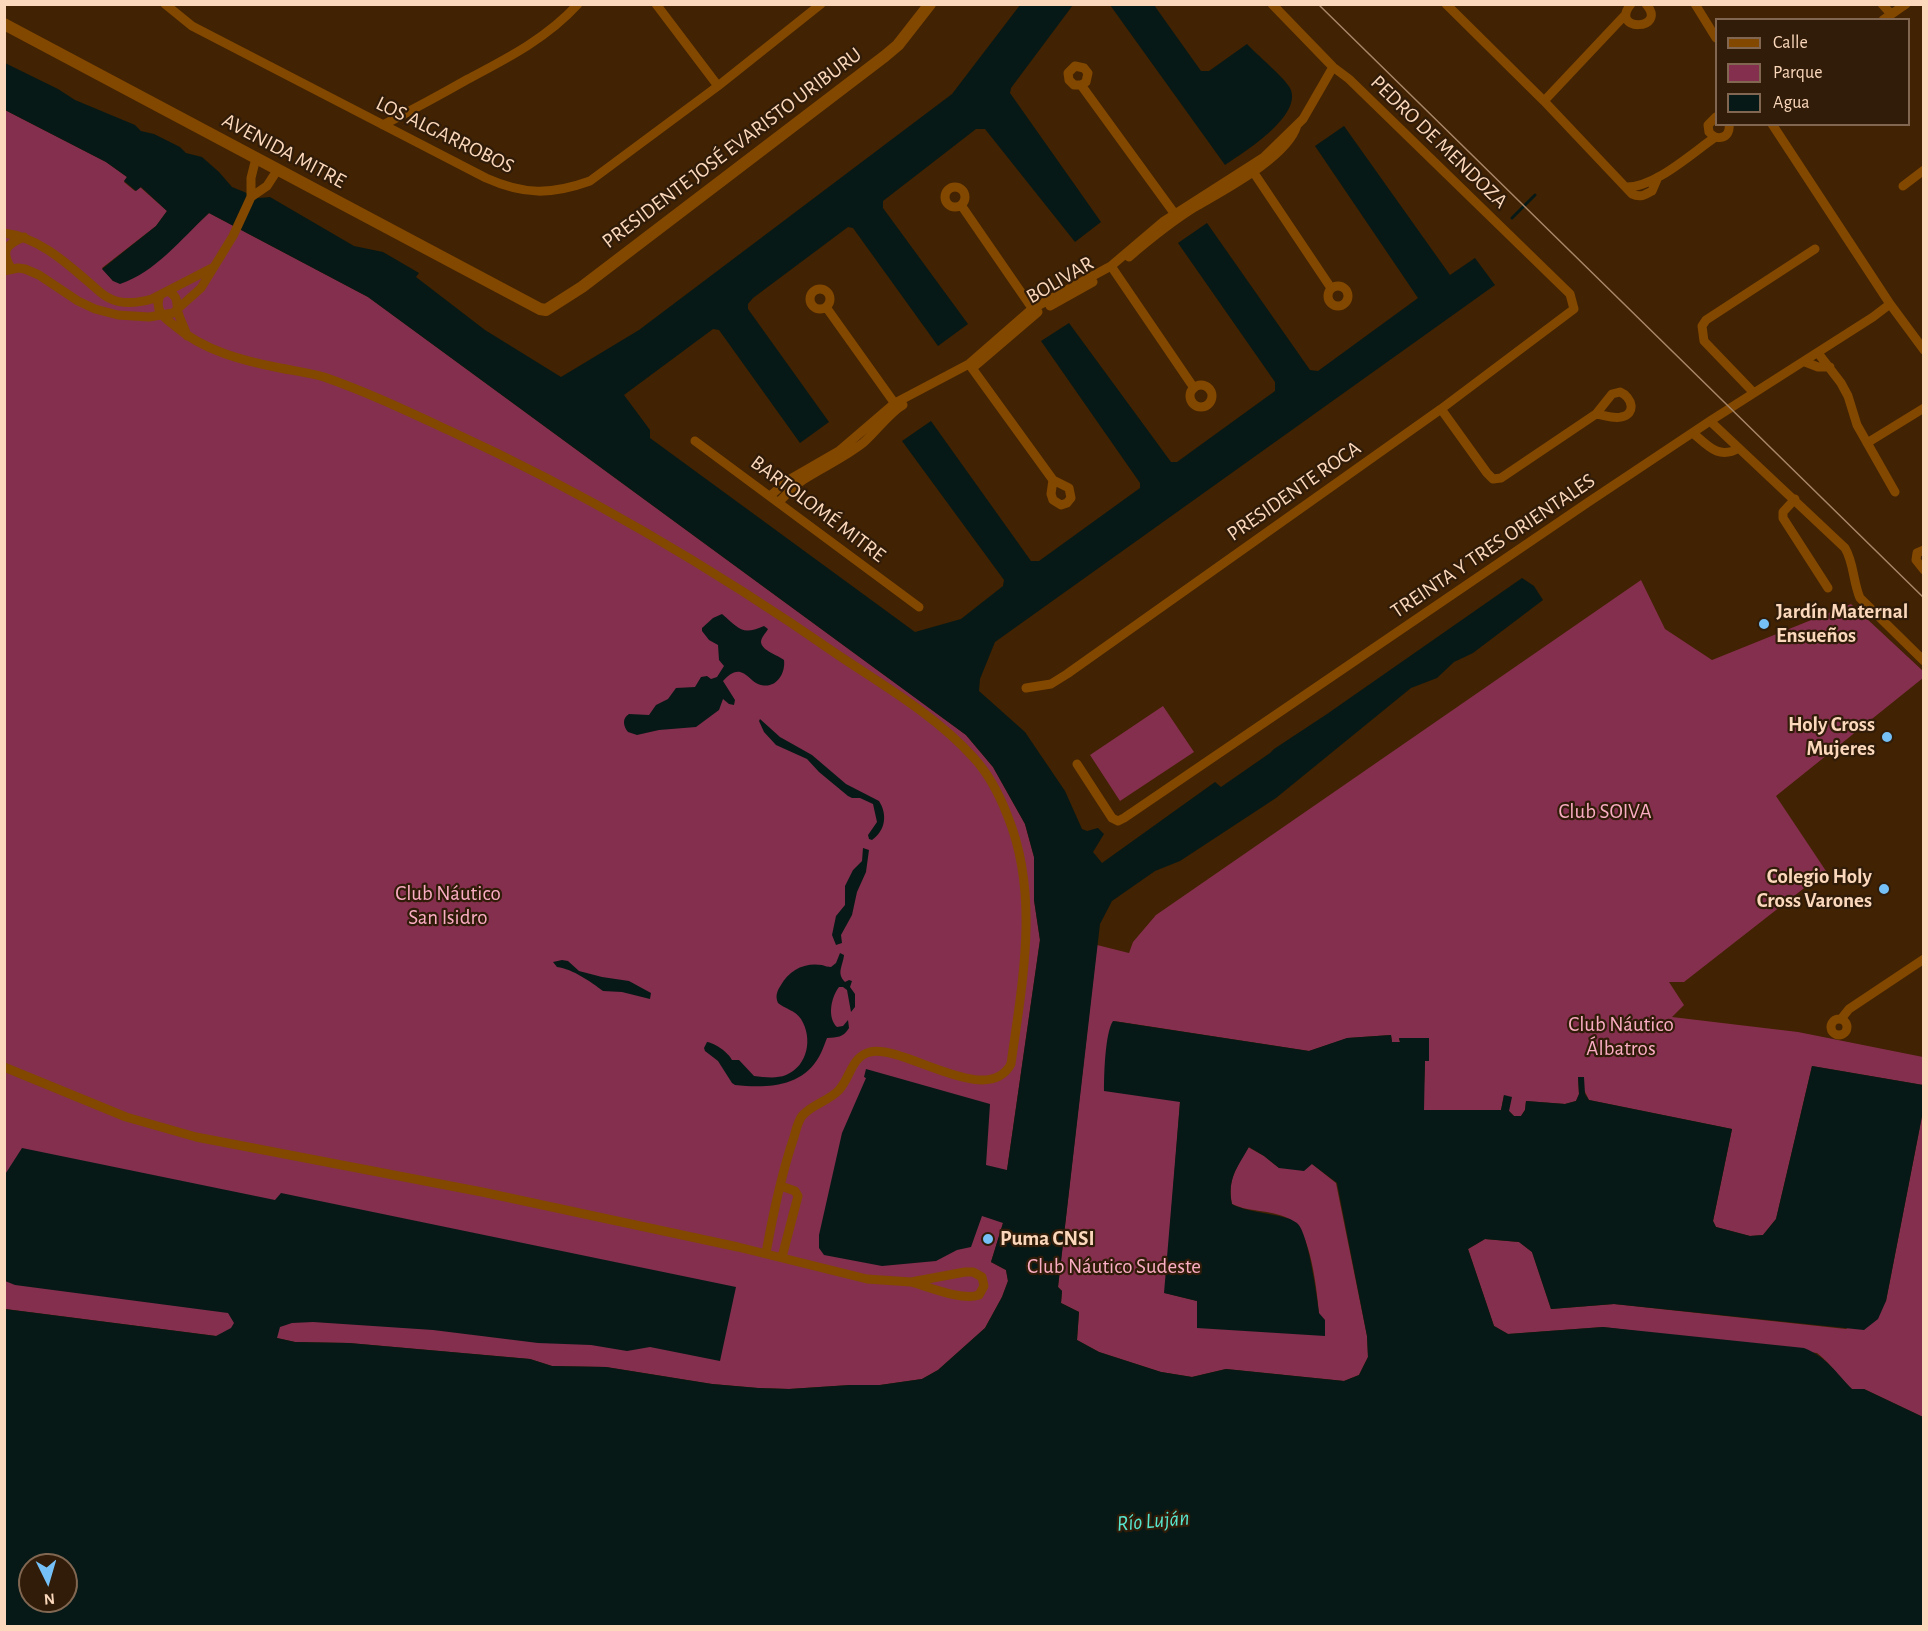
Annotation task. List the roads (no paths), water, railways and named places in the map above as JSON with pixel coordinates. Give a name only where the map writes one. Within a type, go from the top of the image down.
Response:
[{"type":"street","name":"LOS ALGARROBOS","points":[[165,4],[192,26],[498,183],[529,191],[568,189],[590,181],[718,86],[821,4]]},
{"type":"street","points":[[383,124],[529,46],[552,29],[578,4]]},
{"type":"street","points":[[656,4],[718,86]]},
{"type":"street","name":"PRESIDENTE JOSÉ EVARISTO URIBURU","points":[[546,310],[582,287],[885,56],[898,45],[930,4]]},
{"type":"street","name":"PEDRO DE MENDOZA","points":[[1272,4],[1333,67],[1570,294],[1574,309]]},
{"type":"street","points":[[1446,4],[1636,196],[1644,196],[1652,191],[1658,177],[1714,138],[1727,135],[1729,126]]},
{"type":"street","points":[[1454,13],[1462,4]]},
{"type":"street","points":[[1544,101],[1626,14],[1631,4]]},
{"type":"street","points":[[1626,14],[1632,24],[1643,25],[1650,17],[1650,9],[1646,4]]},
{"type":"street","points":[[1695,4],[1715,36]]},
{"type":"street","points":[[1882,4],[1887,17],[1906,4]]},
{"type":"street","name":"AVENIDA MITRE","points":[[4,24],[540,309],[546,310]]},
{"type":"street","name":"BOLIVAR","points":[[770,496],[787,481],[862,444],[881,427],[896,406],[970,366],[1033,311],[1112,268],[1176,217],[1221,194],[1297,125],[1315,100],[1333,67]]},
{"type":"street","points":[[1081,86],[1176,217]]},
{"type":"street","points":[[1714,138],[1709,132],[1708,125],[1715,118]]},
{"type":"street","points":[[1773,126],[1890,304],[1923,350]]},
{"type":"street","points":[[251,199],[251,178],[256,158]]},
{"type":"street","points":[[1251,168],[1331,288]]},
{"type":"street","points":[[24,237],[12,242],[6,248],[5,260],[8,270],[26,269],[39,275],[78,302],[95,309],[118,315],[162,316],[173,313],[201,288],[233,236],[251,199],[267,186],[278,170]]},
{"type":"street","points":[[1904,186],[1923,170]]},
{"type":"street","points":[[960,205],[1033,311]]},
{"type":"street","points":[[4,233],[24,237],[41,245],[109,299],[133,303],[142,302],[212,268]]},
{"type":"street","points":[[1754,393],[1704,341],[1702,326],[1706,320],[1815,249]]},
{"type":"street","points":[[1112,268],[1194,388]]},
{"type":"street","points":[[164,293],[176,296],[177,310],[188,336]]},
{"type":"street","points":[[164,293],[158,306],[162,316],[188,336],[217,351],[256,364],[320,376],[372,396],[471,440],[606,509],[747,593],[924,713],[952,736],[980,765],[995,790],[1013,831],[1021,869],[1025,906],[1026,953],[1011,1064],[1006,1073],[999,1078],[981,1080],[945,1072],[885,1052],[867,1053],[856,1061],[838,1092],[810,1108],[801,1118],[788,1156],[766,1253]]},
{"type":"street","name":"TREINTA Y TRES ORIENTALES","points":[[1077,764],[1112,818],[1118,821],[1710,421],[1805,362],[1890,304]]},
{"type":"street","points":[[826,307],[896,406]]},
{"type":"street","name":"PRESIDENTE ROCA","points":[[1026,688],[1051,684],[1067,674],[1441,409],[1574,309]]},
{"type":"street","points":[[1818,353],[1830,367],[1848,396],[1857,425],[1895,492]]},
{"type":"street","points":[[1805,362],[1818,367],[1830,367]]},
{"type":"street","points":[[970,366],[1053,480],[1071,491],[1071,498],[1067,503],[1061,505],[1055,503],[1052,497],[1053,480]]},
{"type":"street","points":[[1867,443],[1923,408]]},
{"type":"street","points":[[1441,409],[1493,479],[1501,478],[1596,414]]},
{"type":"street","points":[[1710,421],[1845,548],[1849,555],[1855,587],[1865,603],[1923,661]]},
{"type":"street","points":[[1693,433],[1708,447],[1721,453],[1731,453],[1739,448]]},
{"type":"street","name":"BARTOLOMÉ MITRE","points":[[695,441],[920,607]]},
{"type":"street","name":"BOLIVAR","points":[[779,502],[803,480],[830,461]]},
{"type":"street","points":[[1052,491],[1056,486],[1063,485]]},
{"type":"street","points":[[1795,499],[1783,512],[1782,518],[1828,588]]},
{"type":"street","points":[[1923,550],[1917,553],[1916,560],[1923,570]]},
{"type":"street","points":[[1841,1019],[1849,1009],[1923,959]]},
{"type":"street","points":[[4,1067],[126,1117],[195,1137],[471,1190],[766,1253],[867,1279],[911,1282],[973,1297],[979,1295],[984,1286],[982,1277],[973,1272],[911,1282]]},
{"type":"street","points":[[781,1186],[795,1191],[798,1196],[783,1257]]},
{"type":"water","name":"Río Luján","points":[[1020,5],[1073,5],[1011,88],[1010,93],[1101,222],[1075,242],[985,129],[976,129],[883,201],[883,208],[968,324],[938,346],[853,228],[848,227],[748,304],[748,309],[829,422],[800,443],[719,330],[713,329],[624,395],[650,430],[650,438],[915,632],[961,619],[1003,586],[1004,580],[902,441],[931,421],[1031,561],[1039,561],[1140,488],[1140,483],[1041,341],[1069,323],[1171,462],[1177,462],[1275,391],[1275,382],[1178,243],[1207,223],[1310,370],[1318,371],[1418,298],[1315,146],[1344,126],[1450,275],[1475,258],[1495,285],[995,642],[980,679],[979,691],[1025,732],[1065,791],[1082,829],[1087,831],[1098,828],[1104,834],[1093,852],[1102,863],[1215,782],[1221,787],[1522,578],[1534,586],[1543,600],[1473,653],[1454,662],[1437,678],[1411,688],[1276,798],[1180,861],[1155,871],[1112,901],[1100,924],[1058,1287],[1062,1291],[1061,1303],[1079,1312],[1077,1340],[1099,1352],[1161,1372],[1192,1377],[1226,1369],[1344,1381],[1359,1375],[1368,1357],[1367,1336],[1337,1183],[1312,1164],[1304,1171],[1279,1168],[1249,1147],[1234,1174],[1231,1195],[1232,1204],[1238,1207],[1290,1219],[1302,1230],[1309,1252],[1319,1313],[1325,1320],[1325,1336],[1197,1328],[1197,1301],[1164,1293],[1180,1102],[1104,1091],[1107,1044],[1113,1021],[1309,1051],[1347,1038],[1391,1035],[1392,1042],[1400,1042],[1399,1038],[1429,1038],[1429,1061],[1425,1061],[1424,1110],[1501,1110],[1504,1095],[1512,1097],[1509,1111],[1514,1116],[1521,1116],[1525,1110],[1526,1101],[1565,1104],[1576,1101],[1579,1094],[1578,1077],[1584,1077],[1585,1094],[1589,1100],[1732,1129],[1713,1221],[1716,1227],[1750,1236],[1763,1235],[1776,1219],[1812,1066],[1923,1085],[1923,1111],[1886,1301],[1878,1319],[1864,1330],[1614,1304],[1551,1309],[1532,1252],[1519,1242],[1485,1239],[1468,1249],[1494,1326],[1508,1334],[1603,1327],[1804,1348],[1831,1366],[1852,1389],[1864,1389],[1923,1417],[1923,1626],[5,1626],[5,1309],[216,1336],[231,1328],[234,1323],[228,1313],[15,1285],[5,1281],[4,1176],[22,1148],[275,1200],[281,1193],[736,1287],[720,1361],[650,1347],[627,1351],[591,1345],[538,1343],[433,1330],[313,1322],[292,1323],[280,1327],[277,1338],[295,1342],[349,1343],[530,1359],[552,1366],[606,1367],[712,1384],[758,1388],[880,1385],[922,1379],[938,1370],[985,1328],[1002,1297],[1008,1281],[1006,1270],[991,1262],[1003,1223],[982,1216],[971,1247],[957,1250],[936,1261],[882,1266],[824,1255],[819,1248],[819,1235],[842,1133],[866,1078],[864,1077],[866,1069],[990,1104],[986,1165],[1007,1170],[1040,940],[1034,900],[1034,857],[1025,824],[993,767],[966,735],[368,297],[209,213],[168,254],[145,272],[120,284],[113,281],[102,269],[156,226],[167,211],[141,187],[136,191],[124,181],[127,177],[106,162],[5,110],[5,63],[75,100],[135,125],[141,131],[154,134],[180,147],[186,153],[202,157],[232,187],[259,198],[270,197],[354,246],[383,252],[419,273],[416,277],[485,330],[561,377],[639,330],[952,94]]},
{"type":"water","points":[[1110,5],[1154,5],[1201,71],[1209,71],[1247,44],[1290,88],[1292,99],[1288,110],[1270,132],[1225,165]]},
{"type":"water","points":[[722,614],[741,629],[750,630],[764,626],[768,629],[761,642],[767,650],[784,660],[781,677],[773,684],[762,685],[742,673],[733,673],[723,681],[735,700],[734,705],[723,699],[719,710],[696,727],[659,730],[637,735],[628,732],[624,722],[629,714],[649,715],[656,705],[668,699],[676,688],[695,687],[701,677],[707,676],[711,679],[717,677],[724,666],[719,660],[718,645],[709,640],[702,628],[713,618]]},
{"type":"water","points":[[760,719],[780,737],[812,755],[846,784],[879,801],[884,812],[884,822],[880,832],[872,840],[868,835],[877,822],[873,804],[848,796],[807,759],[776,745],[764,732]]},
{"type":"water","points":[[863,848],[869,850],[866,872],[857,892],[852,915],[841,935],[842,943],[836,945],[832,935],[836,916],[845,905],[845,886],[853,870],[862,861]]},
{"type":"water","points":[[840,953],[844,955],[841,976],[845,982],[852,981],[850,987],[855,994],[855,1007],[851,1012],[847,990],[839,987],[832,1002],[831,1013],[837,1027],[843,1026],[848,1020],[847,1031],[840,1036],[827,1038],[819,1057],[809,1069],[791,1081],[769,1086],[732,1083],[718,1061],[705,1051],[707,1042],[728,1054],[732,1060],[739,1060],[754,1076],[778,1077],[793,1071],[804,1058],[807,1034],[799,1016],[778,1003],[778,991],[793,971],[816,964],[831,967],[836,963]]},
{"type":"water","points":[[568,961],[579,971],[629,981],[651,993],[650,999],[622,992],[603,991],[575,973],[557,967],[553,962]]},
{"type":"waterway","points":[[1512,218],[1535,195]]},
{"type":"tram line","points":[[1318,4],[1924,598]]},
{"type":"place","name":"Jardín Maternal Ensueños","points":[[1764,624]]},
{"type":"place","name":"Holy Cross Mujeres","points":[[1887,737]]},
{"type":"place","name":"Colegio Holy Cross Varones","points":[[1884,889]]},
{"type":"place","name":"Puma CNSI","points":[[988,1239]]},
{"type":"park label","name":"Club SOIVA","points":[[1605,812]]},
{"type":"park label","name":"Club Náutico San Isidro","points":[[448,906]]},
{"type":"park label","name":"Club Náutico Álbatros","points":[[1621,1037]]},
{"type":"park label","name":"Club Náutico Sudeste","points":[[1114,1267]]}]
